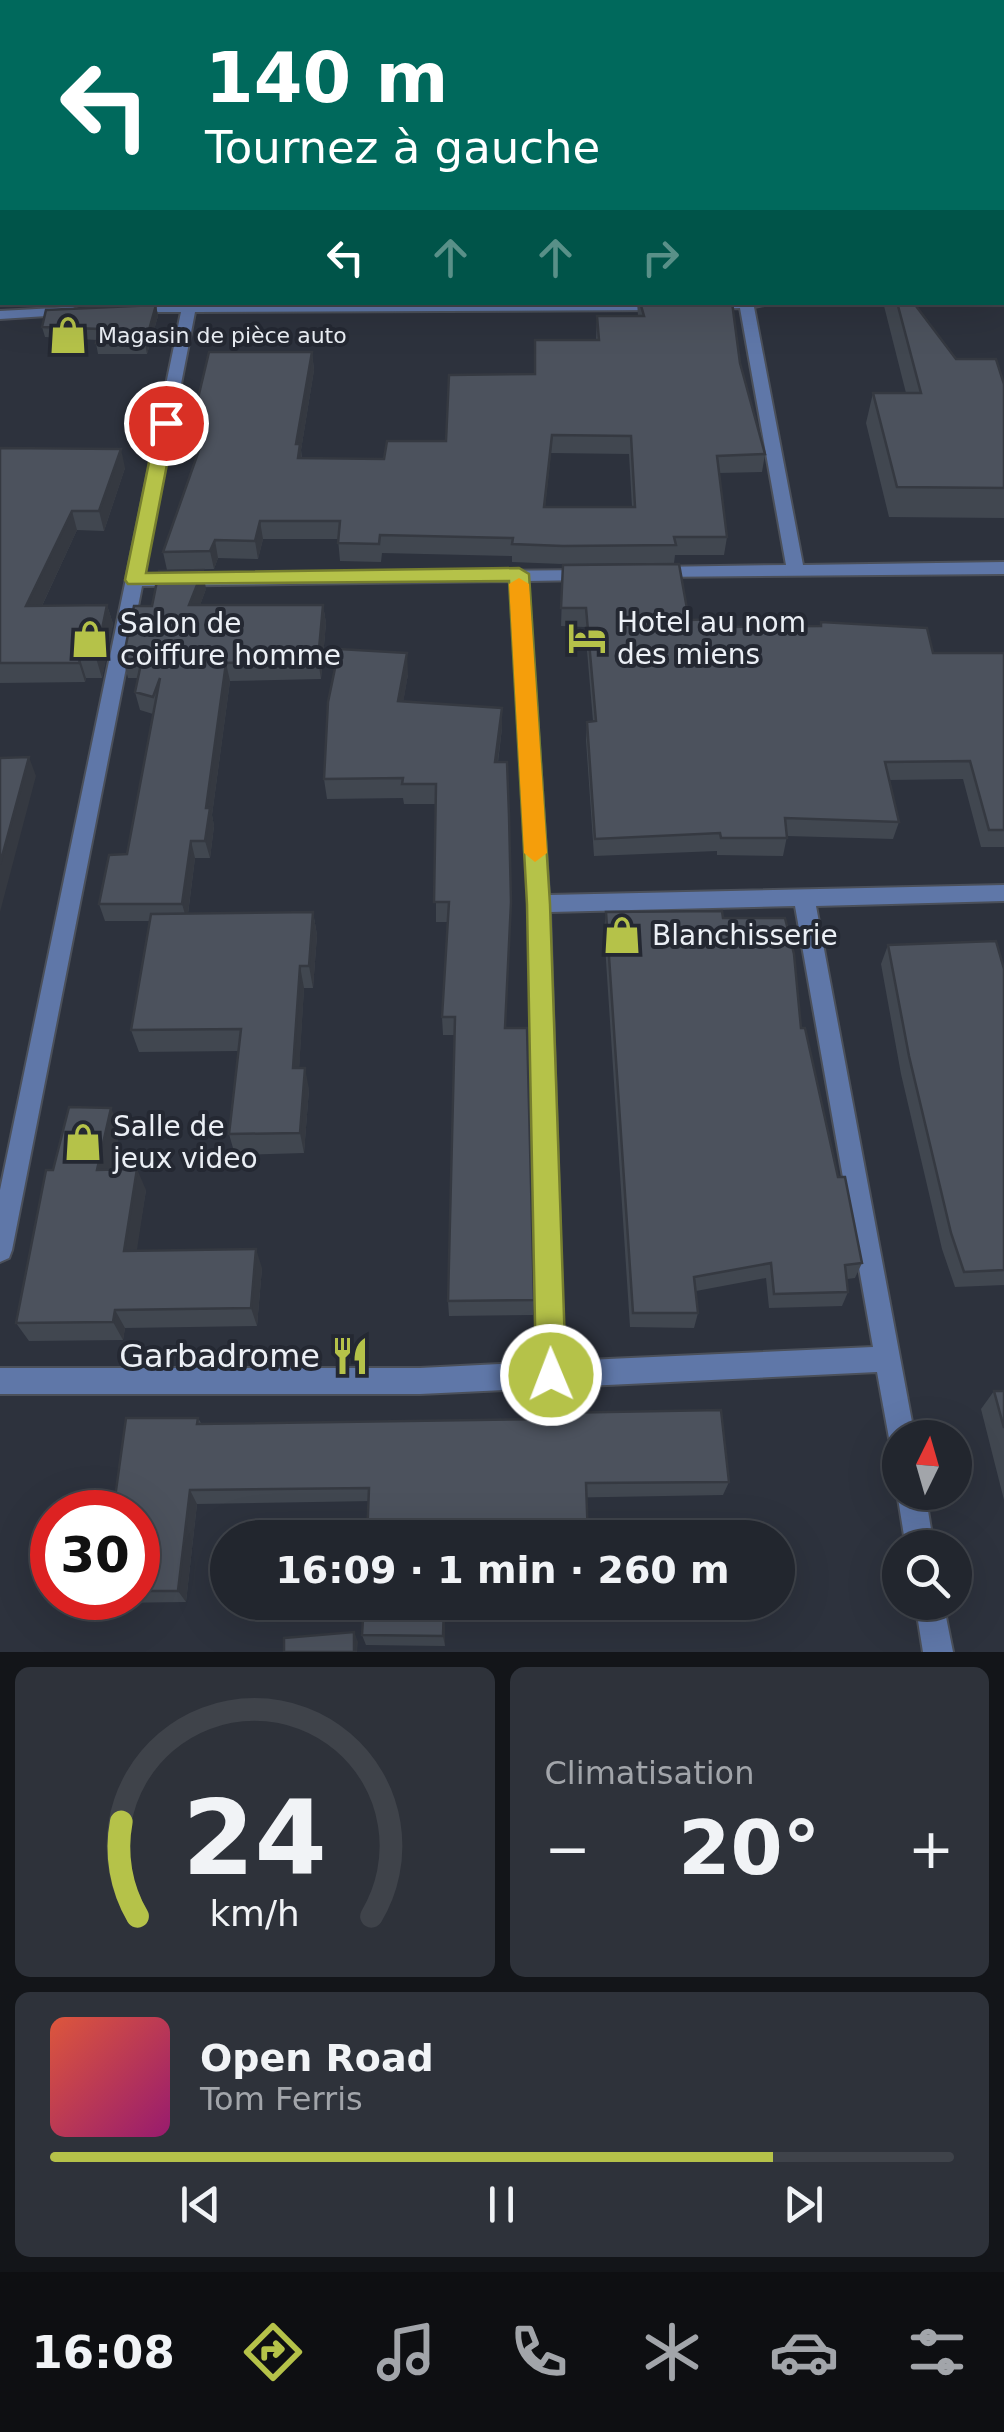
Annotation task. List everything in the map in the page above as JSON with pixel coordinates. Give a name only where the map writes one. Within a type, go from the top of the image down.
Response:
[{"type":"street","points":[[115,309],[175,305]]},
{"type":"street","points":[[0,1250],[190,305]]},
{"type":"street","points":[[746,305],[796,571]]},
{"type":"street","points":[[0,314],[96,310]]},
{"type":"street","points":[[638,573],[1004,568]]},
{"type":"street","points":[[519,574],[538,904],[551,1375]]},
{"type":"street","points":[[134,580],[598,574]]},
{"type":"street","points":[[538,904],[1004,893]]},
{"type":"street","points":[[804,898],[899,1420]]},
{"type":"street","points":[[0,1381],[420,1381],[888,1359]]},
{"type":"street","points":[[933,1620],[938,1652]]},
{"type":"building","points":[[156,305],[145,344],[96,343],[101,329],[42,327],[46,310]]},
{"type":"building","points":[[641,305],[732,305],[740,363],[765,454],[717,456],[727,537],[674,537],[676,545],[563,546],[512,544],[513,538],[380,535],[379,544],[338,543],[340,521],[260,521],[255,541],[215,540],[210,551],[163,552],[204,436],[189,436],[209,352],[312,352],[296,444],[300,444],[298,458],[384,459],[387,441],[446,441],[449,375],[535,374],[535,340],[599,340],[597,316],[644,316]],"holes":[[[552,435],[631,436],[635,507],[544,507]]]},
{"type":"building","points":[[898,305],[915,305],[956,359],[996,359],[1004,384],[1004,488],[897,487],[873,393],[921,393]]},
{"type":"building","points":[[0,448],[121,449],[99,511],[72,511],[26,606],[107,605],[96,658],[80,659],[79,663],[0,663]]},
{"type":"building","points":[[679,564],[689,620],[720,619],[722,627],[821,626],[821,622],[927,628],[933,653],[1004,653],[1004,830],[989,830],[970,761],[885,762],[899,822],[785,818],[787,838],[721,838],[720,833],[595,839],[587,722],[596,721],[586,608],[561,608],[563,565]]},
{"type":"building","points":[[203,570],[189,605],[323,605],[318,660],[226,663],[205,841],[191,841],[182,904],[99,904],[109,855],[127,854],[160,678],[153,697],[135,692],[142,659],[123,659],[134,606],[152,606],[159,571]]},
{"type":"building","points":[[339,649],[407,653],[398,701],[502,708],[495,762],[507,762],[509,815],[511,902],[505,1028],[527,1028],[534,1300],[448,1301],[455,1017],[442,1017],[449,902],[434,902],[436,784],[402,784],[403,778],[324,779],[328,702]]},
{"type":"building","points":[[29,757],[0,864],[0,758]]},
{"type":"building","points":[[722,911],[723,918],[785,918],[794,954],[801,1028],[805,1028],[838,1177],[845,1177],[862,1263],[845,1265],[848,1292],[774,1294],[771,1263],[694,1277],[698,1313],[633,1313],[606,912]]},
{"type":"building","points":[[313,912],[309,966],[300,966],[293,1068],[305,1068],[300,1133],[229,1134],[241,1029],[131,1030],[151,914]]},
{"type":"building","points":[[996,941],[1004,969],[1004,1270],[964,1272],[909,1056],[888,945]]},
{"type":"building","points":[[69,1107],[111,1108],[97,1170],[137,1169],[124,1251],[256,1249],[251,1308],[115,1310],[113,1322],[16,1323],[46,1170],[53,1170]]},
{"type":"building","points":[[994,1391],[1004,1391],[1004,1428]]},
{"type":"building","points":[[721,1410],[729,1482],[586,1483],[587,1520],[368,1520],[369,1488],[190,1490],[178,1591],[160,1591],[160,1490],[116,1490],[126,1418],[198,1418],[197,1424],[552,1419],[552,1413]]},
{"type":"building","points":[[363,1620],[444,1620],[443,1636],[362,1635]]},
{"type":"building","points":[[354,1632],[354,1652],[284,1652],[284,1638]]},
{"type":"slow traffic","points":[[519,584],[535,853]]},
{"type":"place","name":"Magasin de pièce auto","points":[[68,335]]},
{"type":"place","name":"Hotel au nom des miens","points":[[587,638]]},
{"type":"place","name":"Salon de coiffure homme","points":[[90,639]]},
{"type":"place","name":"Blanchisserie","points":[[622,935]]},
{"type":"place","name":"Salle de jeux video","points":[[83,1142]]},
{"type":"place","name":"Garbadrome","points":[[350,1356]]},
{"type":"route","points":[[166,423],[134,580],[519,574],[538,904],[551,1375]]}]
